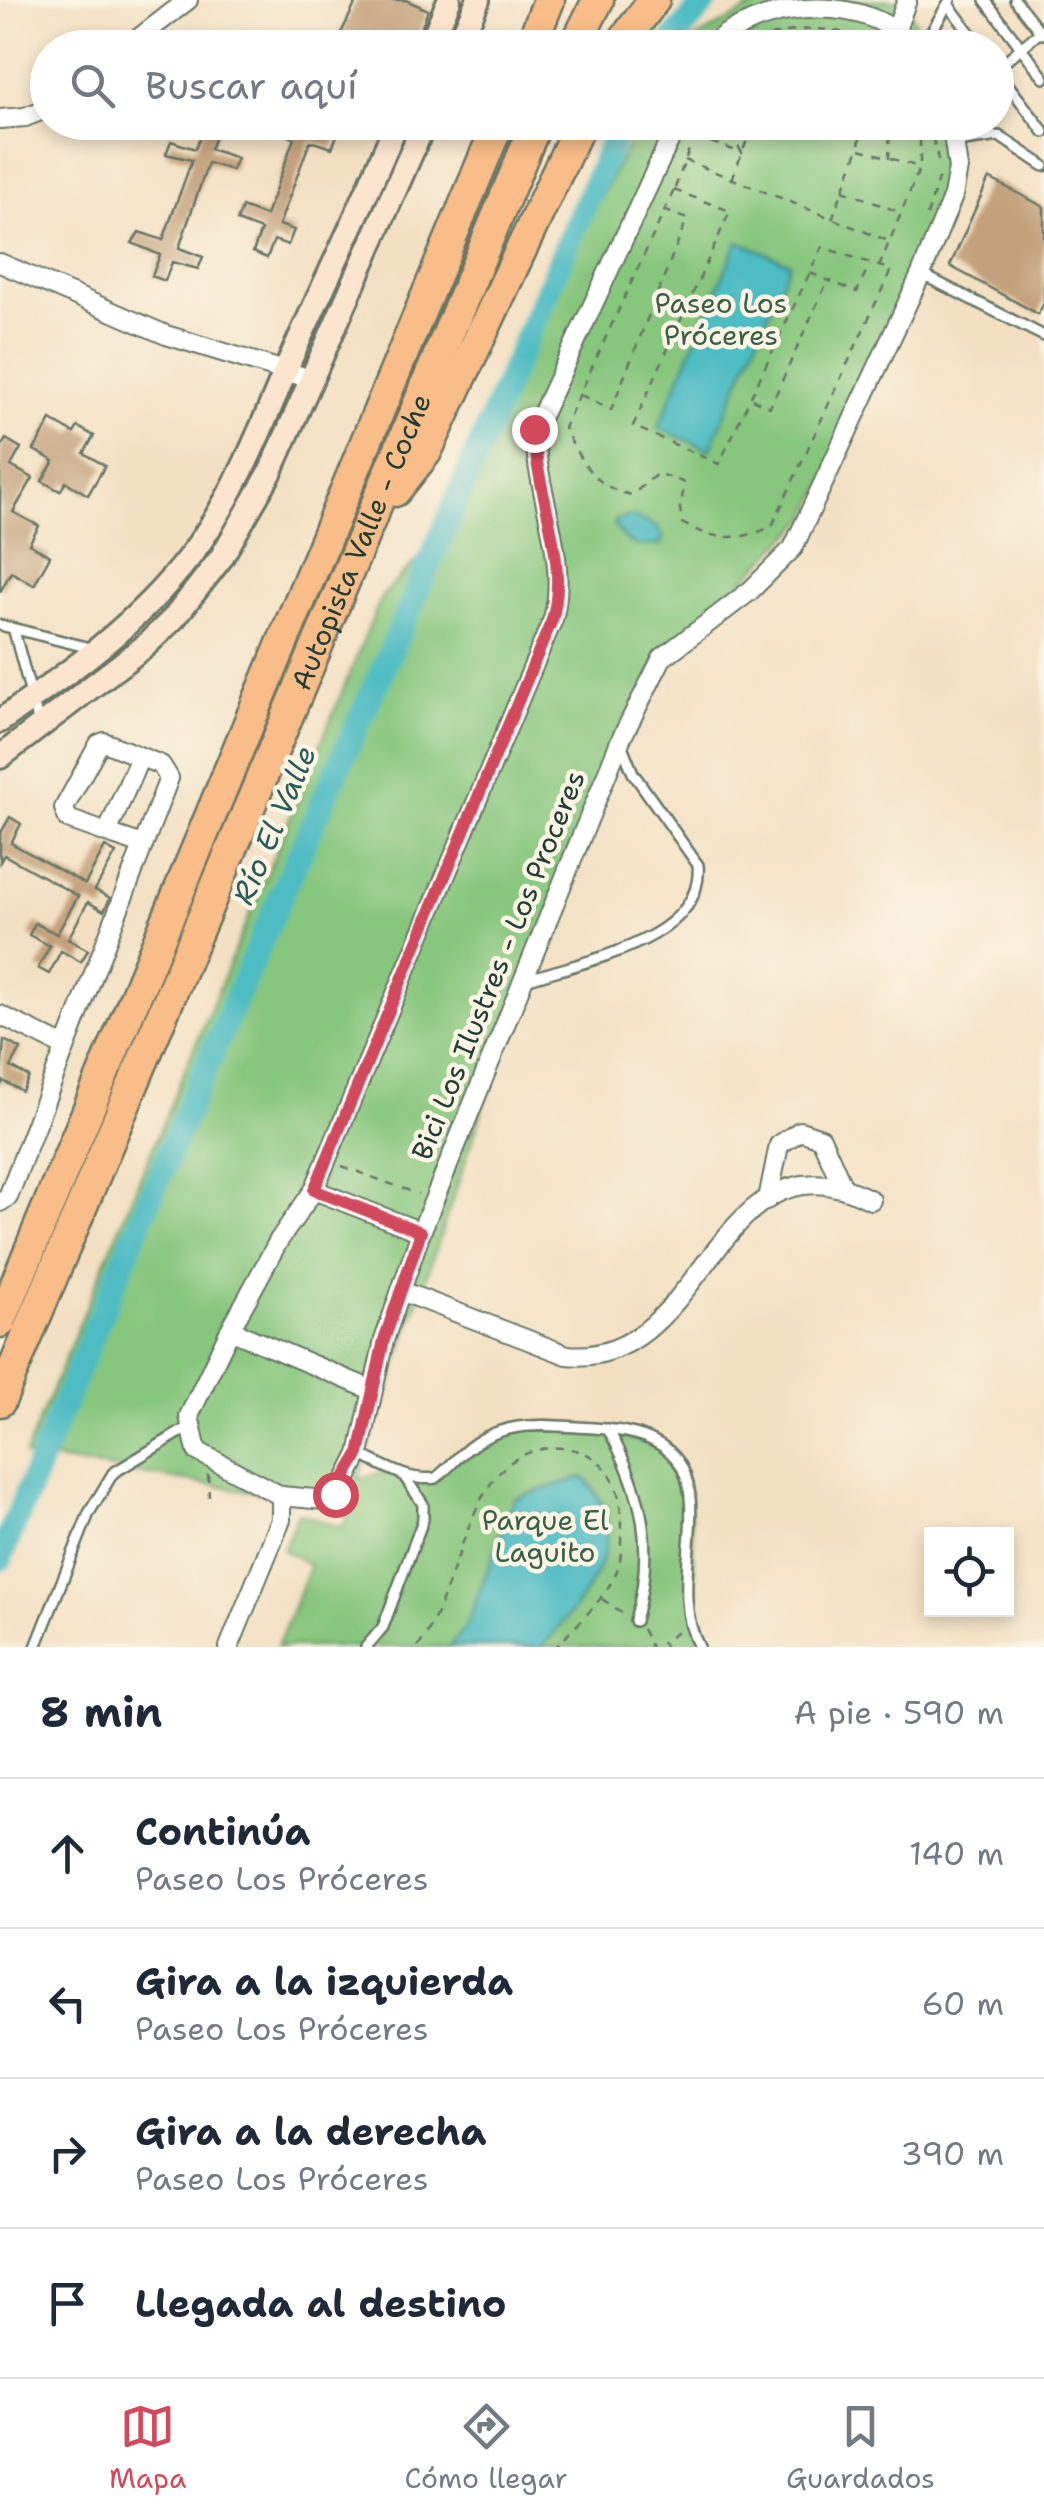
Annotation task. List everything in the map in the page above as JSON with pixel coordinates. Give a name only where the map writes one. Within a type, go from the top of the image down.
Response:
[{"type":"highway","points":[[537,30],[549,0]]},
{"type":"highway","points":[[583,30],[598,0]]},
{"type":"highway","points":[[632,30],[654,0]]},
{"type":"highway","name":"Autopista Valle - Coche","points":[[0,1322],[492,140]]},
{"type":"highway","name":"Autopista Valle - Coche","points":[[0,1401],[377,512],[528,140]]},
{"type":"highway","points":[[377,512],[426,452],[573,140]]},
{"type":"main road","points":[[437,30],[449,0]]},
{"type":"main road","points":[[465,30],[478,0]]},
{"type":"main road","points":[[0,721],[98,650],[167,583],[216,519],[258,443],[287,368],[389,140]]},
{"type":"main road","points":[[0,757],[145,646],[206,580],[270,473],[417,140]]},
{"type":"street","points":[[149,30],[188,0]]},
{"type":"street","points":[[732,30],[761,16],[841,5],[896,30],[907,0]]},
{"type":"street","points":[[0,119],[30,115]]},
{"type":"street","points":[[670,140],[534,429],[535,465],[560,593],[552,620],[314,1190],[279,1240],[189,1416],[189,1428],[204,1458],[281,1496],[325,1500],[344,1484],[359,1454],[372,1390],[421,1232],[620,742],[662,658],[750,591],[793,548],[921,274],[952,196],[957,142]]},
{"type":"street","points":[[0,263],[166,335],[287,368],[311,379]]},
{"type":"street","points":[[0,1202],[8,1196],[170,778],[161,765],[99,744],[64,808],[68,819],[143,846]]},
{"type":"street","points":[[107,833],[140,758]]},
{"type":"street","points":[[0,1014],[65,1047]]},
{"type":"street","points":[[768,1199],[778,1144],[800,1130],[821,1138],[842,1185]]},
{"type":"street","points":[[401,1290],[567,1355],[591,1358],[620,1350],[644,1334],[685,1292],[724,1234],[776,1191],[799,1185],[842,1185],[871,1200]]},
{"type":"street","points":[[314,1190],[421,1232]]},
{"type":"street","points":[[230,1330],[372,1390]]},
{"type":"street","points":[[229,1647],[281,1520],[281,1496]]},
{"type":"lane","points":[[985,0],[1008,30]]},
{"type":"lane","points":[[1014,54],[1042,34],[1015,0]]},
{"type":"lane","points":[[933,30],[949,2],[968,30]]},
{"type":"lane","points":[[1014,39],[1044,78]]},
{"type":"lane","points":[[1014,93],[1044,132]]},
{"type":"lane","points":[[957,142],[971,140]]},
{"type":"lane","points":[[1004,140],[1044,166]]},
{"type":"lane","points":[[921,274],[1044,336]]},
{"type":"lane","points":[[0,625],[98,650]]},
{"type":"lane","points":[[14,630],[24,654],[40,729]]},
{"type":"lane","points":[[526,980],[668,930],[692,903],[698,866],[633,773],[620,742]]},
{"type":"lane","points":[[359,1454],[404,1476],[436,1478],[492,1433],[517,1425],[554,1422],[655,1438],[672,1452],[681,1470],[692,1524],[690,1630],[698,1647]]},
{"type":"lane","points":[[36,1647],[89,1513],[113,1473],[189,1428]]},
{"type":"lane","points":[[608,1429],[639,1494],[646,1562],[635,1622]]},
{"type":"lane","points":[[366,1647],[384,1627],[423,1520],[423,1504],[404,1476]]},
{"type":"path","points":[[766,30],[798,23],[848,30]]},
{"type":"path","points":[[674,190],[730,210],[633,426],[719,464],[822,247],[891,270],[772,526],[752,536],[705,536],[682,523],[680,508],[685,483],[658,473],[632,495],[608,491],[579,458],[564,428],[695,140]]},
{"type":"path","points":[[705,140],[742,152]]},
{"type":"path","points":[[735,140],[742,152]]},
{"type":"path","points":[[732,180],[747,140]]},
{"type":"path","points":[[832,219],[860,140]]},
{"type":"path","points":[[889,158],[890,140]]},
{"type":"path","points":[[879,266],[920,167],[924,140]]},
{"type":"path","points":[[925,220],[941,171],[934,140]]},
{"type":"path","points":[[859,148],[920,167]]},
{"type":"path","points":[[686,160],[890,242]]},
{"type":"path","points":[[843,190],[902,214]]},
{"type":"path","points":[[579,394],[611,410],[687,219],[664,211]]},
{"type":"path","points":[[810,273],[857,292],[870,264]]},
{"type":"path","points":[[750,398],[770,407],[828,280]]},
{"type":"path","name":"Bici Los Ilustres - Los Proceres","points":[[338,1162],[408,1193],[425,1191]]},
{"type":"path","points":[[418,1647],[501,1470],[538,1448],[564,1448],[590,1454],[604,1466],[615,1484],[622,1542],[619,1566],[601,1598],[556,1647]]},
{"type":"path","points":[[204,1458],[208,1496]]},
{"type":"path","points":[[666,1647],[662,1642],[675,1632]]},
{"type":"green space","points":[[766,0],[905,0],[919,30],[712,30]]},
{"type":"green space","name":"Paseo Los Próceres","points":[[631,140],[948,140],[945,228],[807,519],[671,650],[620,742],[526,980],[358,1480],[385,1471],[427,1479],[491,1434],[535,1423],[606,1431],[672,1452],[689,1494],[699,1647],[277,1647],[310,1565],[283,1550],[298,1513],[343,1528],[351,1502],[281,1496],[25,1455],[382,596],[455,522],[578,240]]},
{"type":"water","points":[[738,241],[790,263],[710,450],[658,428]]},
{"type":"water","points":[[631,516],[656,526],[663,536],[661,545],[639,546],[625,539],[614,525],[616,520]]},
{"type":"water","points":[[583,1477],[600,1499],[607,1521],[606,1543],[600,1566],[574,1609],[542,1647],[449,1647],[466,1627],[514,1499]]},
{"type":"building","points":[[357,0],[406,0],[428,10],[421,30],[343,30]]},
{"type":"building","points":[[199,140],[214,140],[210,149],[237,158],[232,170],[208,163],[179,248],[203,257],[198,269],[172,262],[165,281],[152,276],[160,255],[132,243],[139,232],[163,240],[192,160],[166,154],[171,141],[195,149]]},
{"type":"building","points":[[293,140],[335,140],[332,148],[310,141],[279,225],[294,230],[288,245],[274,240],[267,258],[253,252],[261,230],[237,221],[242,207],[266,216]]},
{"type":"building","points":[[989,178],[1044,207],[1044,303],[1038,314],[950,266]]},
{"type":"building","points":[[51,420],[74,433],[78,427],[94,436],[84,453],[105,466],[88,495],[66,482],[60,491],[42,481],[54,461],[34,450]]},
{"type":"building","points":[[6,439],[21,448],[11,466],[33,478],[13,512],[39,526],[29,544],[50,556],[34,585],[11,572],[0,592],[0,449]]},
{"type":"building","points":[[10,817],[21,824],[11,843],[85,884],[105,847],[116,853],[95,890],[110,898],[104,911],[88,902],[68,939],[88,950],[81,962],[61,951],[49,974],[38,968],[50,946],[29,935],[35,923],[57,934],[78,896],[4,855],[0,862],[0,834]]},
{"type":"building","points":[[4,1040],[21,1049],[11,1067],[29,1077],[22,1091],[3,1081],[0,1088]]},
{"type":"waterway","name":"Río El Valle","points":[[681,30],[707,0]]},
{"type":"waterway","points":[[0,1559],[232,1006],[614,140]]},
{"type":"route","points":[[335,1494],[359,1454],[384,1340],[421,1232],[314,1190],[560,593],[535,465],[534,429]]},
{"type":"park label","name":"Parque El Laguito","points":[[545,1536]]}]
